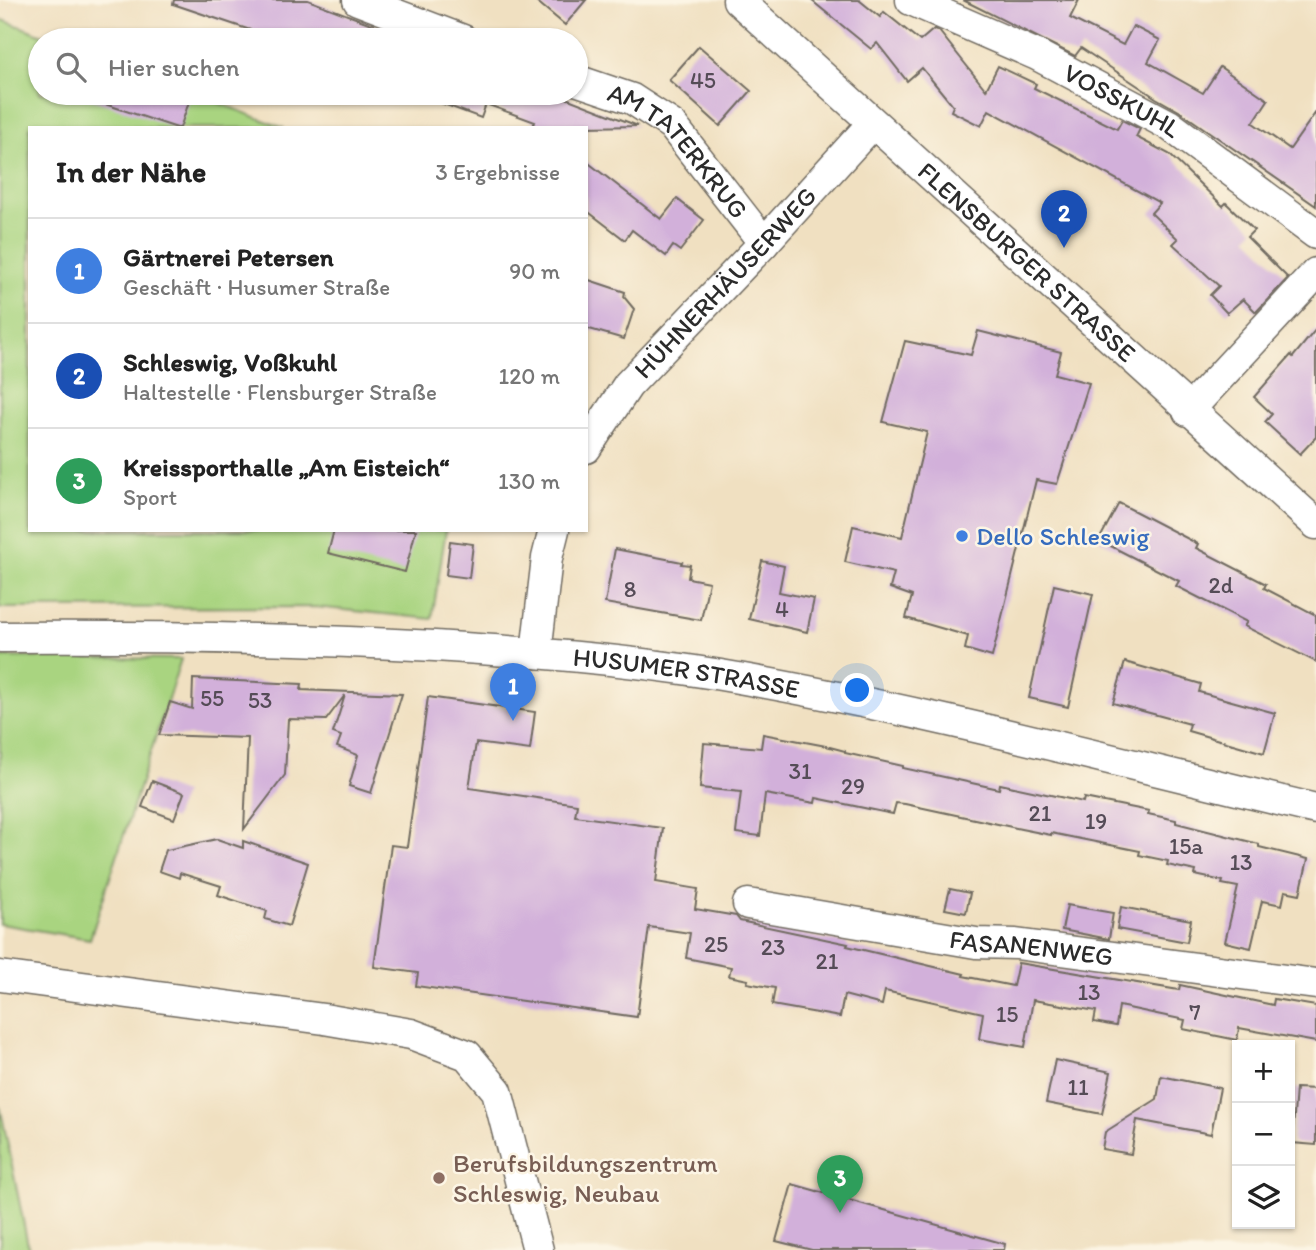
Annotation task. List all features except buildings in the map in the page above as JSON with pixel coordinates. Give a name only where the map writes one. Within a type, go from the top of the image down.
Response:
[{"type":"street","points":[[358,0],[432,28]]},
{"type":"street","name":"FLENSBURGER STRASSE","points":[[738,0],[1188,411],[1316,524]]},
{"type":"street","name":"VOSSKUHL","points":[[911,0],[1037,55],[1169,125],[1316,234]]},
{"type":"street","name":"AM TATERKRUG","points":[[588,84],[632,99],[672,125],[764,243]]},
{"type":"street","name":"HÜHNERHÄUSERWEG","points":[[588,445],[628,385],[764,243],[873,123]]},
{"type":"street","points":[[1188,411],[1316,273]]},
{"type":"street","points":[[536,653],[547,558],[554,532]]},
{"type":"street","name":"HUSUMER STRASSE","points":[[0,636],[312,639],[536,653],[713,674],[904,710],[1316,809]]},
{"type":"street","name":"FASANENWEG","points":[[748,904],[976,943],[1016,944],[1316,984]]},
{"type":"street","points":[[0,976],[324,1019],[411,1034],[467,1055],[497,1091],[538,1250]]},
{"type":"green space","points":[[0,19],[28,30],[28,105],[224,105],[279,126],[28,126],[28,532],[446,532],[432,619],[315,607],[0,608]]},
{"type":"green space","points":[[0,657],[181,659],[90,939],[0,924]]},
{"type":"green space","points":[[0,1106],[29,1250],[0,1250]]},
{"type":"place","name":"Schleswig, Voßkuhl","points":[[1064,248]]},
{"type":"place","name":"Dello Schleswig","points":[[962,536]]},
{"type":"place","name":"Gärtnerei Petersen","points":[[513,721]]},
{"type":"place","name":"Berufsbildungszentrum Schleswig, Neubau","points":[[439,1178]]},
{"type":"place","name":"Kreissporthalle „Am Eisteich“","points":[[840,1213]]}]
